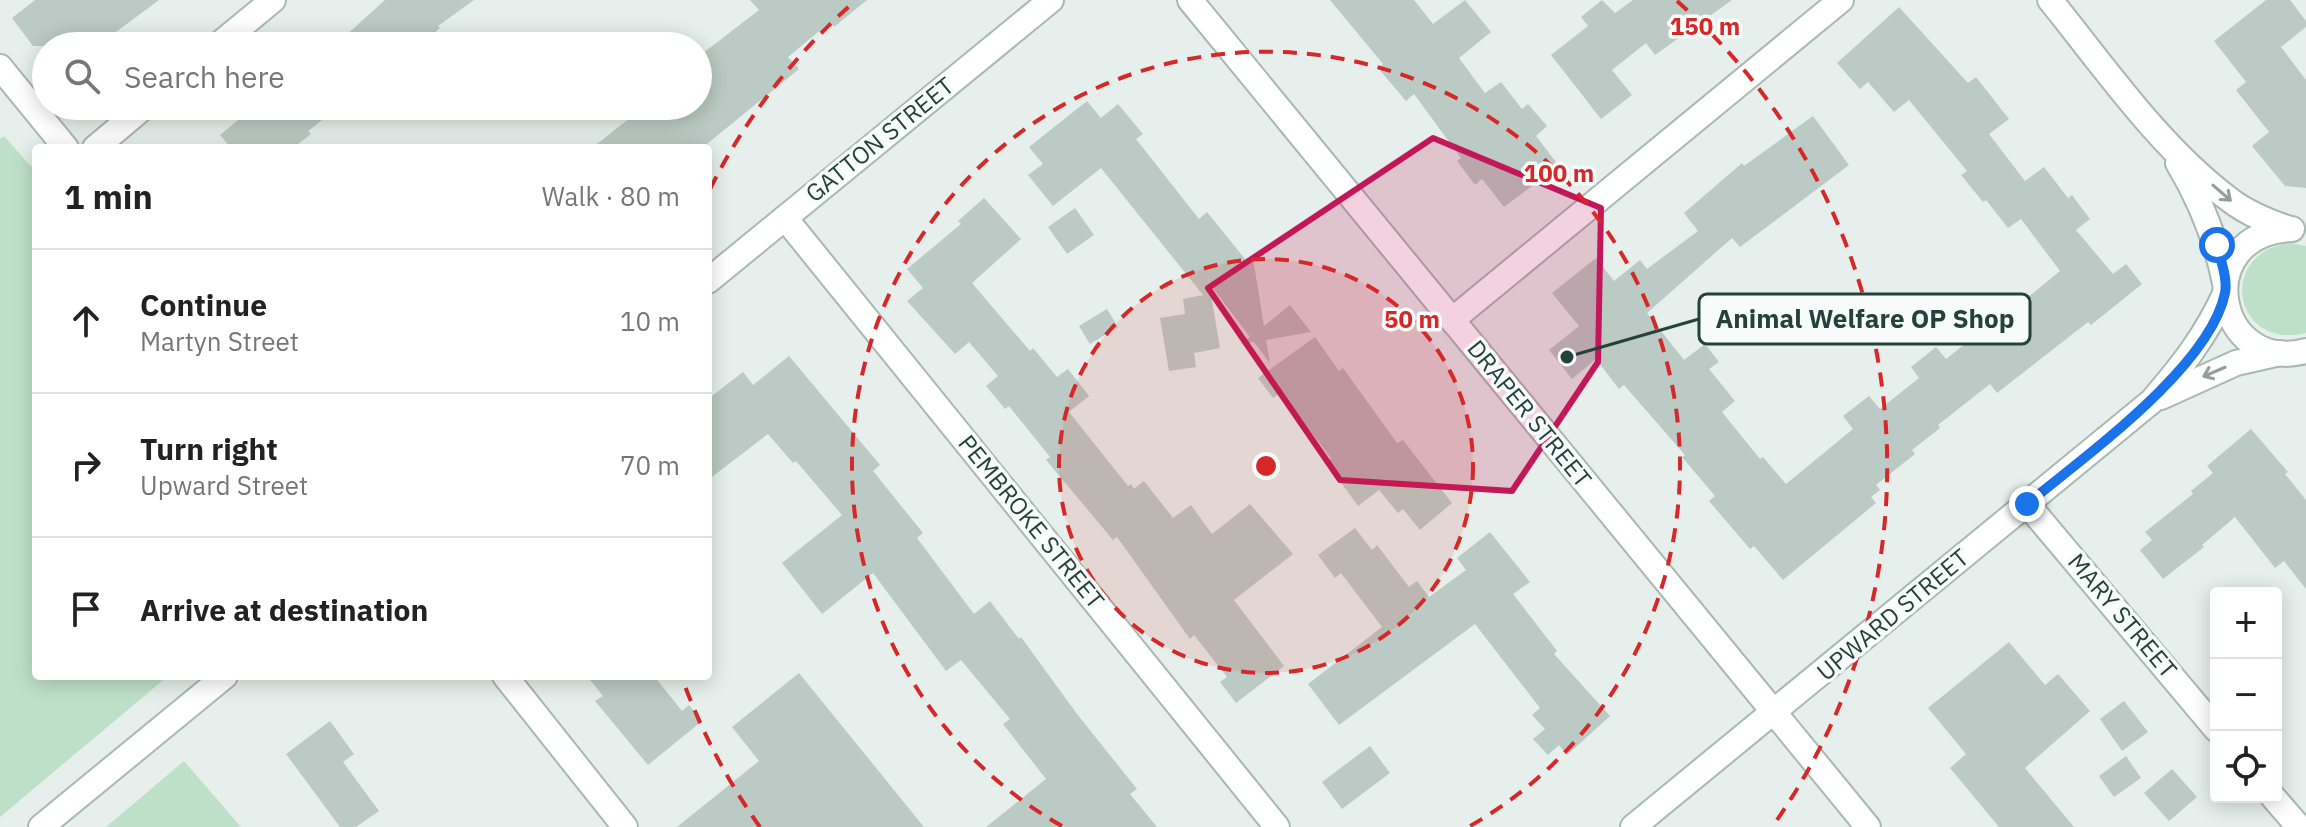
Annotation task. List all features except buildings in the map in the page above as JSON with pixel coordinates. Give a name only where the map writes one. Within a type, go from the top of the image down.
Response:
[{"type":"street","points":[[234,32],[273,0]]},
{"type":"street","name":"GATTON STREET","points":[[712,278],[1051,0]]},
{"type":"street","name":"DRAPER STREET","points":[[1190,0],[1868,827]]},
{"type":"street","points":[[1452,320],[1841,0]]},
{"type":"street","points":[[2050,0],[2165,141],[2230,201],[2258,218],[2300,230]]},
{"type":"street","points":[[0,67],[32,106]]},
{"type":"street","points":[[43,120],[63,144]]},
{"type":"street","points":[[100,144],[128,120]]},
{"type":"street","points":[[2165,141],[2206,214],[2217,245],[2226,309],[2239,331],[2263,348],[2299,353]]},
{"type":"street","name":"PEMBROKE STREET","points":[[785,218],[1277,827]]},
{"type":"street","name":"UPWARD STREET","points":[[1633,827],[2152,401],[2197,347],[2225,288],[2230,268],[2248,244],[2276,230],[2300,230]]},
{"type":"street","name":"UPWARD STREET","points":[[2152,401],[2236,363],[2299,353]]},
{"type":"street","name":"MARY STREET","points":[[2027,504],[2210,722]]},
{"type":"street","points":[[41,827],[220,680]]},
{"type":"street","points":[[508,680],[625,827]]},
{"type":"street","points":[[2278,803],[2299,827]]},
{"type":"highlighted area","points":[[1433,138],[1601,208],[1598,362],[1512,491],[1340,480],[1208,288]]},
{"type":"green space","points":[[4,136],[32,168],[32,680],[163,680],[0,817],[0,139]]},
{"type":"green space","points":[[2290,243],[2306,246],[2306,333],[2281,335],[2262,328],[2249,315],[2243,298],[2243,280],[2251,263],[2266,250]]},
{"type":"green space","points":[[184,761],[241,827],[106,827]]},
{"type":"place","name":"Animal Welfare OP Shop","points":[[1567,357]]},
{"type":"route","points":[[2027,504],[2152,401],[2192,354],[2203,339],[2225,294],[2217,245]]}]
